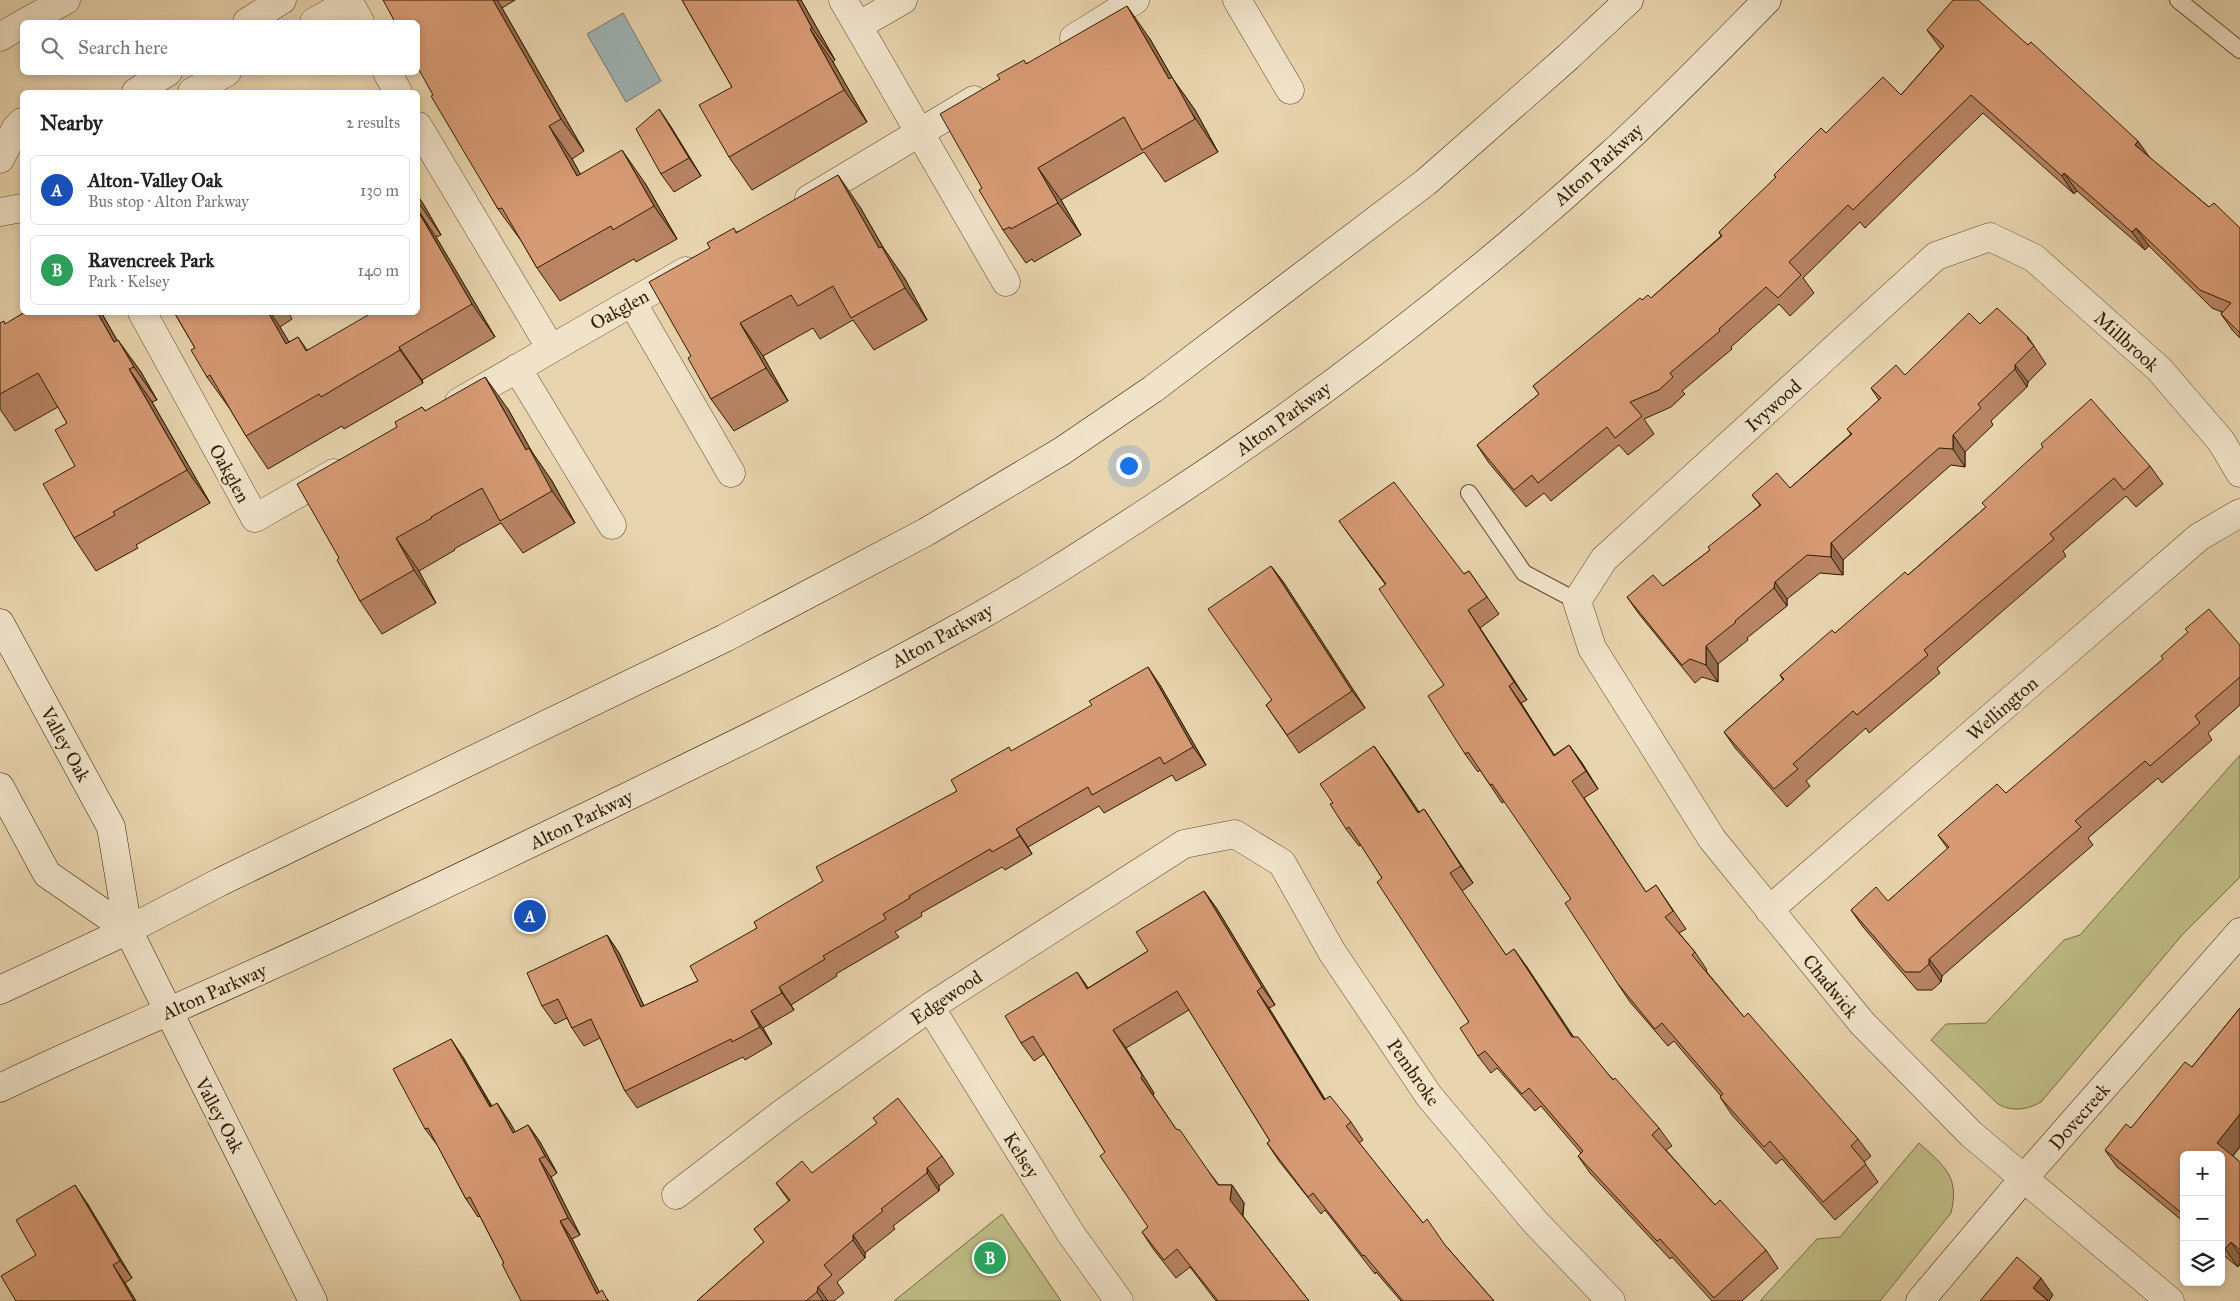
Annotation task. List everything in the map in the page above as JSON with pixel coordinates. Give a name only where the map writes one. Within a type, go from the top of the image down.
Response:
[{"type":"street","points":[[30,20],[66,0]]},
{"type":"street","points":[[250,20],[282,0]]},
{"type":"street","points":[[843,0],[1006,282]]},
{"type":"street","points":[[858,26],[903,0]]},
{"type":"street","points":[[1052,51],[1135,0]]},
{"type":"street","points":[[1237,0],[1290,90]]},
{"type":"street","points":[[0,990],[128,930],[220,882],[725,638],[926,532],[1062,451],[1152,389],[1426,182],[1547,76],[1628,0]]},
{"type":"street","name":"Alton Parkway","points":[[0,1088],[77,1050],[168,1012],[414,899],[802,711],[950,633],[1100,542],[1236,453],[1346,372],[1449,292],[1611,155],[1699,70],[1767,0]]},
{"type":"street","points":[[320,20],[353,8]]},
{"type":"street","points":[[0,37],[20,25]]},
{"type":"street","points":[[139,90],[163,75]]},
{"type":"street","points":[[196,90],[222,75]]},
{"type":"street","points":[[389,75],[397,90]]},
{"type":"street","points":[[784,213],[994,87]]},
{"type":"street","points":[[0,158],[20,124]]},
{"type":"street","points":[[420,129],[550,347]]},
{"type":"street","points":[[0,212],[20,208]]},
{"type":"street","name":"Millbrook","points":[[1990,237],[2034,258],[2159,369],[2221,441],[2240,473]]},
{"type":"street","name":"Ivywood","points":[[1577,601],[1604,559],[1936,256],[1990,237]]},
{"type":"street","name":"Oakglen","points":[[441,412],[550,347],[708,258]]},
{"type":"street","points":[[632,302],[731,473]]},
{"type":"street","name":"Oakglen","points":[[144,315],[255,518],[356,460]]},
{"type":"street","points":[[517,368],[612,524]]},
{"type":"street","name":"Wellington","points":[[1769,910],[2199,537],[2240,514]]},
{"type":"street","name":"Chadwick","points":[[1577,601],[1592,648],[1712,838],[1862,1023],[1971,1134],[2170,1301]]},
{"type":"street","name":"Valley Oak","points":[[0,623],[111,827],[128,930],[313,1301]]},
{"type":"street","name":"Valley Oak","points":[[0,787],[47,874],[128,930]]},
{"type":"street","name":"Edgewood","points":[[676,1195],[784,1112],[930,1007],[1184,844],[1235,834]]},
{"type":"street","name":"Pembroke","points":[[1235,834],[1282,863],[1332,952],[1429,1096],[1536,1223],[1611,1301]]},
{"type":"street","name":"Dovecreek","points":[[1920,1301],[2024,1178],[2240,932]]},
{"type":"street","name":"Kelsey","points":[[930,1007],[1071,1234],[1119,1301]]},
{"type":"lane","points":[[2178,0],[2240,50]]},
{"type":"lane","points":[[1469,493],[1524,573],[1577,601]]},
{"type":"shaded area","points":[[2240,755],[2240,877],[2183,934],[2041,1102],[2019,1109],[2003,1107],[1998,1104],[1931,1040],[1946,1024],[1986,1023],[2064,940],[2080,935]]},
{"type":"shaded area","points":[[1919,1143],[1936,1158],[1948,1173],[1953,1190],[1951,1213],[1880,1301],[1760,1301],[1817,1239],[1840,1237]]},
{"type":"shaded area","points":[[1002,1214],[1061,1301],[894,1301]]},
{"type":"water","points":[[623,13],[661,81],[626,102],[587,34]]},
{"type":"building","points":[[383,0],[493,0],[561,119],[549,126],[577,176],[622,150],[654,206],[613,230],[611,226],[537,268],[502,208],[498,209],[431,96],[433,95],[420,72],[420,20],[394,20]]},
{"type":"building","points":[[682,0],[797,0],[812,28],[810,29],[844,90],[729,157],[699,105],[732,87]]},
{"type":"building","points":[[1953,0],[1978,0],[2028,45],[2031,42],[2138,141],[2135,145],[2209,207],[2214,203],[2240,228],[2240,333],[2221,314],[2231,303],[2200,290],[2136,228],[2132,232],[2064,173],[2062,176],[1971,95],[1853,210],[1848,205],[1789,262],[1801,275],[1778,298],[1766,287],[1719,329],[1720,331],[1670,373],[1673,377],[1659,390],[1630,402],[1642,416],[1615,438],[1607,427],[1538,483],[1532,475],[1514,490],[1477,445],[1539,394],[1533,386],[1640,298],[1642,300],[1648,295],[1651,298],[1722,236],[1719,232],[1776,177],[1774,175],[1821,128],[1826,133],[1883,77],[1901,95],[1944,46],[1927,30]]},
{"type":"building","points":[[1127,6],[1169,79],[1172,77],[1195,119],[1142,150],[1124,117],[1038,168],[1058,203],[1011,229],[1010,227],[1003,230],[979,190],[982,188],[940,114],[1000,79],[997,75],[1024,60],[1026,64]]},
{"type":"building","points":[[659,109],[689,158],[661,174],[636,129]]},
{"type":"building","points":[[838,175],[879,248],[882,247],[905,288],[851,318],[833,286],[798,306],[791,295],[740,323],[766,368],[711,399],[688,358],[691,356],[649,282],[710,248],[707,243],[734,228],[736,233]]},
{"type":"building","points":[[420,214],[472,304],[399,347],[400,350],[321,397],[319,394],[246,436],[210,375],[207,377],[191,350],[195,348],[176,315],[270,315],[286,344],[298,337],[306,351],[368,315],[420,315]]},
{"type":"building","points":[[1997,308],[2028,337],[2034,346],[2015,365],[2015,369],[1978,404],[1981,408],[1953,435],[1953,449],[1939,448],[1831,543],[1831,557],[1807,555],[1775,582],[1774,588],[1706,646],[1706,665],[1690,659],[1682,665],[1627,597],[1653,575],[1663,586],[1710,550],[1708,547],[1761,505],[1752,495],[1777,473],[1790,488],[1852,434],[1847,429],[1881,398],[1871,388],[1896,365],[1905,375],[1969,313],[1980,324]]},
{"type":"building","points":[[20,315],[99,315],[114,342],[118,340],[134,367],[129,369],[187,470],[113,512],[115,515],[74,538],[43,484],[75,466],[55,430],[67,423],[38,373],[0,394],[0,323],[4,321],[5,324]]},
{"type":"building","points":[[485,377],[526,450],[529,448],[552,491],[500,521],[482,488],[431,517],[396,538],[414,570],[360,601],[337,560],[339,558],[297,484],[397,427],[395,422],[422,407],[425,411]]},
{"type":"building","points":[[2091,399],[2150,466],[2124,490],[2114,478],[2050,534],[2054,539],[1924,650],[1928,655],[1857,715],[1853,711],[1793,764],[1798,769],[1774,789],[1724,732],[1784,679],[1780,675],[1832,630],[1835,633],[1905,572],[1908,575],[1986,507],[1982,503],[2043,447],[2041,444]]},
{"type":"building","points":[[1394,482],[1464,574],[1469,571],[1487,597],[1468,610],[1514,682],[1509,686],[1554,756],[1569,745],[1586,771],[1572,781],[1646,892],[1656,885],[1673,911],[1665,917],[1695,952],[1692,955],[1744,1017],[1748,1013],[1858,1139],[1851,1146],[1866,1164],[1823,1202],[1770,1141],[1764,1147],[1720,1097],[1723,1094],[1662,1023],[1655,1029],[1618,984],[1565,903],[1571,899],[1492,784],[1490,785],[1468,752],[1465,754],[1428,696],[1444,685],[1379,589],[1386,584],[1339,521]]},
{"type":"building","points":[[1271,566],[1352,691],[1287,735],[1266,705],[1272,700],[1208,609]]},
{"type":"building","points":[[2209,609],[2240,645],[2240,677],[2195,716],[2200,723],[2150,766],[2145,761],[2075,821],[2081,827],[1929,959],[1929,964],[1920,972],[1905,972],[1851,910],[1876,887],[1888,901],[1949,847],[1938,835],[1997,784],[2006,793],[2163,659],[2161,656],[2188,632],[2185,629]]},
{"type":"building","points":[[1148,667],[1193,747],[1164,764],[1160,757],[1092,795],[1088,787],[1016,829],[1020,836],[992,852],[990,849],[909,896],[910,898],[883,914],[886,919],[823,956],[825,959],[779,987],[782,993],[751,1011],[760,1027],[732,1042],[731,1039],[625,1091],[591,1019],[572,1028],[558,999],[542,1006],[527,973],[607,935],[641,1007],[698,981],[690,966],[757,928],[754,922],[823,881],[816,867],[957,791],[951,780],[1009,747],[1011,751],[1092,705],[1089,701]]},
{"type":"building","points":[[1374,746],[1418,813],[1424,809],[1461,866],[1450,873],[1506,955],[1514,949],[1572,1037],[1578,1037],[1613,1080],[1615,1078],[1659,1128],[1652,1135],[1715,1205],[1720,1200],[1766,1250],[1714,1298],[1660,1239],[1657,1241],[1578,1156],[1583,1151],[1529,1088],[1522,1094],[1485,1051],[1478,1056],[1460,1028],[1469,1022],[1377,882],[1382,878],[1349,827],[1346,829],[1330,804],[1333,803],[1320,784]]},
{"type":"building","points":[[1204,891],[1262,987],[1257,991],[1324,1100],[1330,1096],[1351,1122],[1346,1126],[1423,1223],[1427,1219],[1445,1245],[1494,1301],[1403,1301],[1363,1256],[1313,1193],[1308,1197],[1267,1143],[1270,1141],[1177,991],[1113,1030],[1142,1075],[1141,1078],[1176,1129],[1180,1130],[1218,1185],[1232,1185],[1230,1200],[1309,1301],[1218,1301],[1177,1249],[1164,1260],[1142,1232],[1148,1227],[1100,1156],[1105,1152],[1033,1036],[1021,1043],[1005,1016],[1077,972],[1087,989],[1148,951],[1136,932]]},
{"type":"building","points":[[2240,1008],[2240,1114],[2217,1143],[2240,1162],[2240,1250],[2231,1242],[2225,1249],[2225,1151],[2180,1151],[2180,1212],[2105,1150],[2126,1124],[2131,1128],[2185,1062],[2192,1067]]},
{"type":"building","points":[[451,1039],[490,1107],[497,1103],[513,1133],[528,1125],[545,1156],[539,1159],[568,1218],[560,1221],[597,1294],[602,1290],[608,1301],[521,1301],[470,1197],[466,1199],[428,1128],[425,1129],[393,1069]]},
{"type":"building","points":[[898,1098],[942,1156],[927,1168],[927,1173],[881,1209],[883,1211],[853,1235],[853,1240],[824,1265],[832,1275],[818,1287],[817,1292],[806,1301],[697,1301],[764,1242],[754,1229],[790,1200],[776,1183],[802,1161],[812,1173],[877,1123],[873,1118]]},
{"type":"building","points":[[75,1185],[120,1261],[113,1265],[134,1301],[16,1301],[1,1276],[36,1255],[16,1220]]},
{"type":"building","points":[[2017,1257],[2041,1278],[2033,1288],[2048,1301],[1980,1301]]},
{"type":"place","name":"Alton-Valley Oak","points":[[530,916]]},
{"type":"place","name":"Ravencreek Park","points":[[990,1258]]}]
